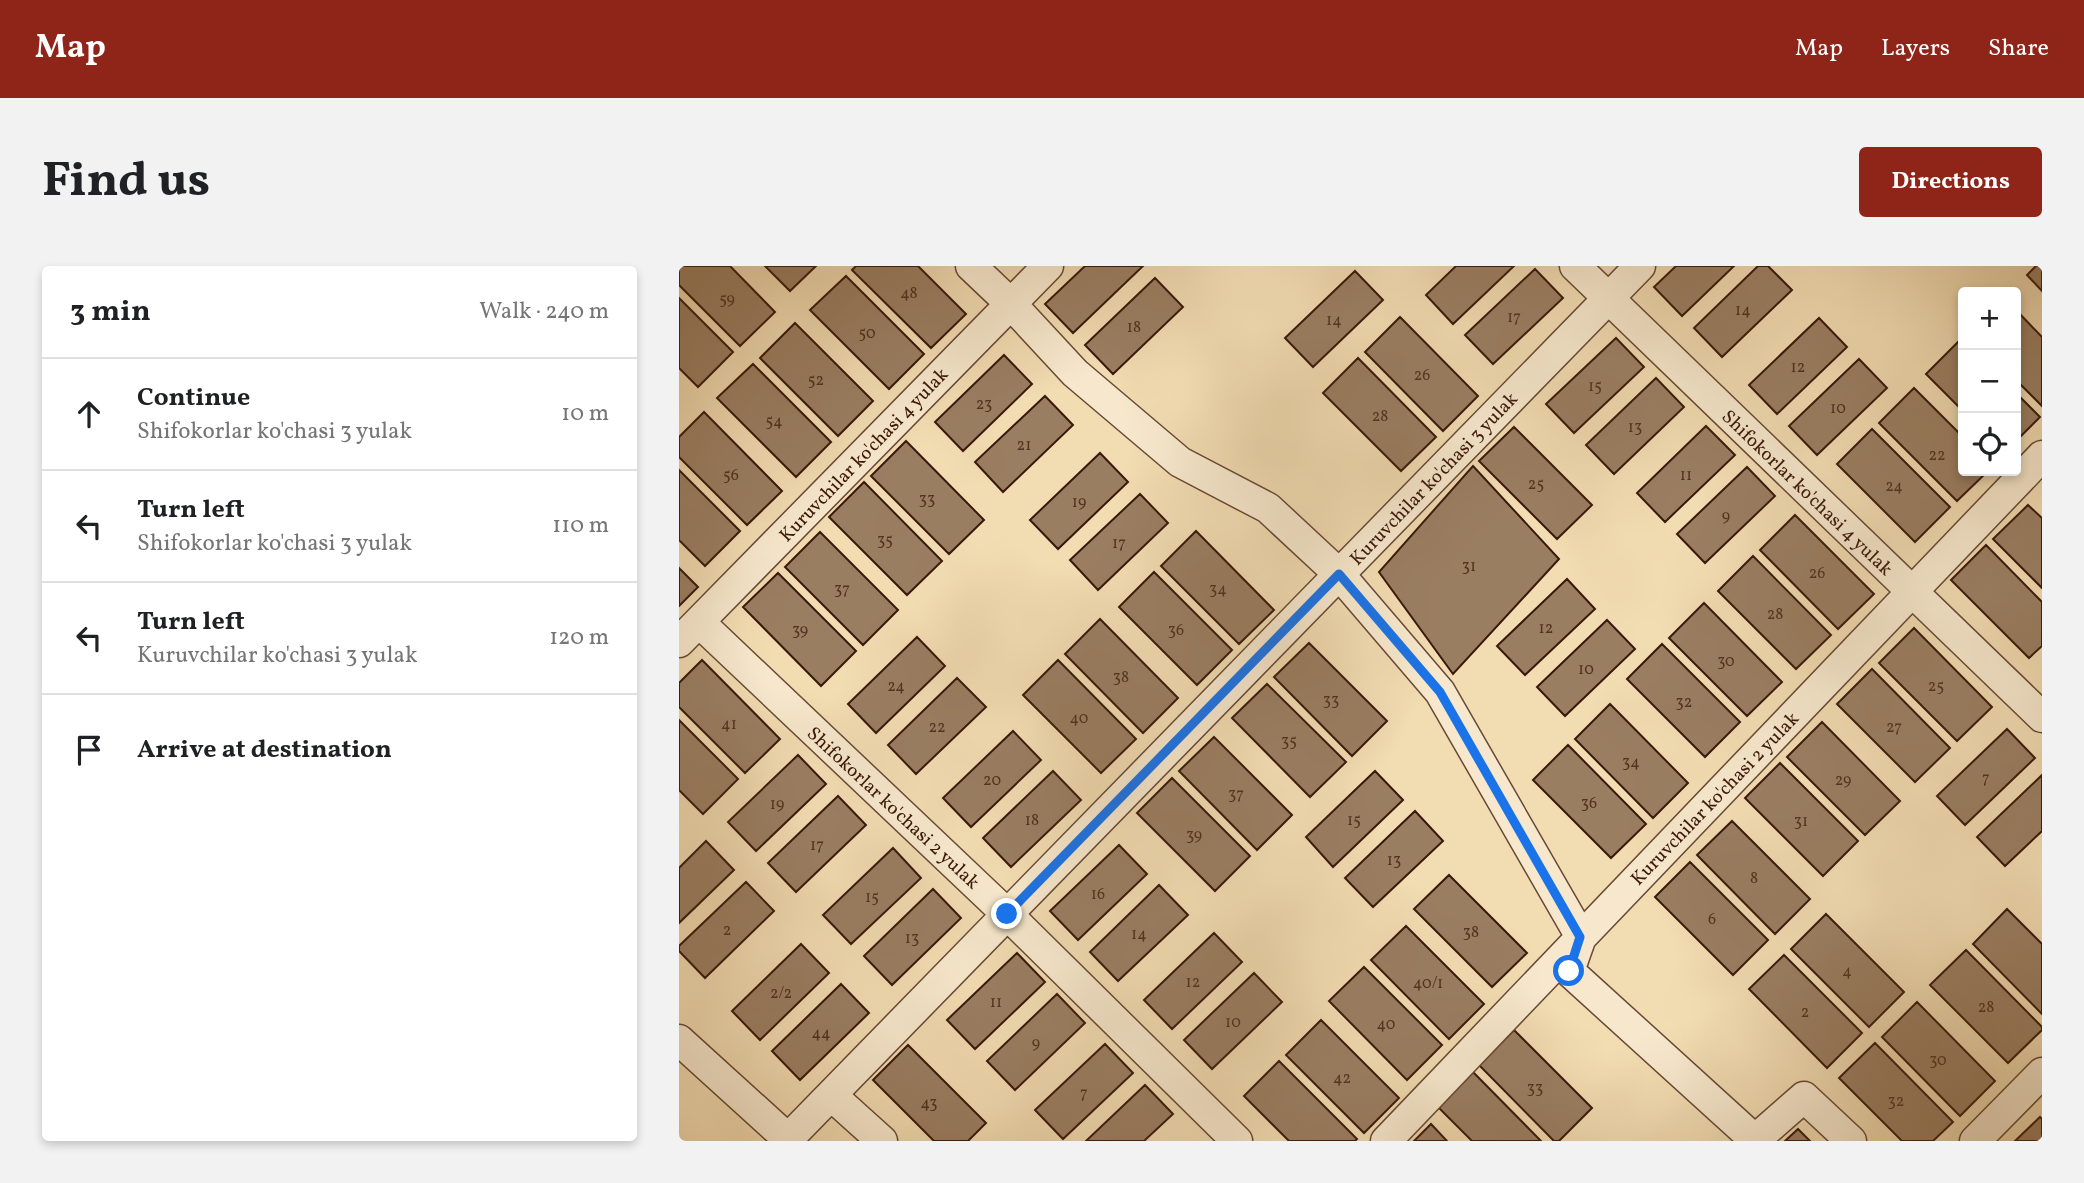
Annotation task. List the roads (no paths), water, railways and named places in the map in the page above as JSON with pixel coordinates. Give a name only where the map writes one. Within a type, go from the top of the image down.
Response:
[{"type":"street","points":[[971,266],[1011,304],[1075,373],[1180,462],[1268,508],[1339,574],[1440,692],[1580,937],[1569,971],[1755,1140],[1804,1097],[1851,1141]]},
{"type":"street","name":"Kuruvchilar ko'chasi 4 yulak","points":[[689,632],[1048,266]]},
{"type":"street","name":"Shifokorlar ko'chasi 4 yulak","points":[[1575,266],[2042,717]]},
{"type":"street","name":"Kuruvchilar ko'chasi 3 yulak","points":[[787,1140],[1640,266]]},
{"type":"street","name":"Kuruvchilar ko'chasi 2 yulak","points":[[1386,1141],[2042,456]]},
{"type":"street","name":"Shifokorlar ko'chasi 2 yulak","points":[[689,632],[1007,914],[1237,1141]]},
{"type":"street","points":[[679,1040],[787,1140]]},
{"type":"street","points":[[1975,1141],[2042,1073]]},
{"type":"street","points":[[831,1094],[882,1141]]}]
